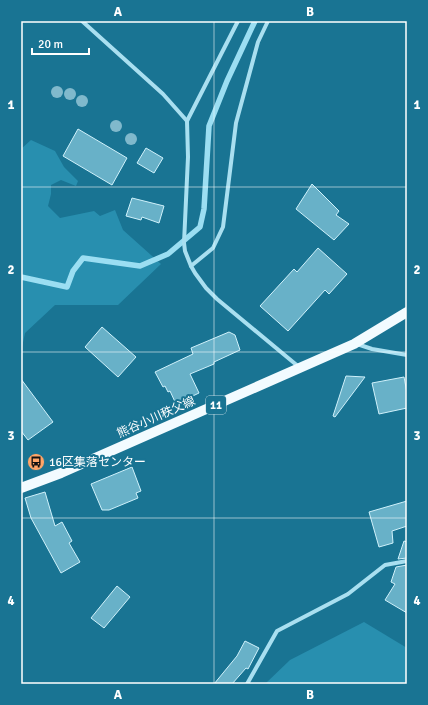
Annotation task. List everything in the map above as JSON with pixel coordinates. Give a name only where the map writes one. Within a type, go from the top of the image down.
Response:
[{"type":"main road","name":"熊谷小川秩父線","points":[[21,488],[61,473],[354,344],[407,312]]},
{"type":"street","points":[[82,21],[163,94],[187,120]]},
{"type":"street","points":[[238,21],[187,120],[188,157],[184,243],[185,251],[191,266],[206,288],[301,368]]},
{"type":"street","points":[[191,266],[213,248],[223,227],[236,123],[258,42],[268,21]]},
{"type":"street","points":[[354,344],[372,349],[407,355]]},
{"type":"street","points":[[247,684],[277,631],[348,594],[385,565],[407,561]]},
{"type":"shaded area","points":[[31,140],[55,151],[64,167],[78,181],[76,186],[61,180],[51,185],[51,194],[48,206],[60,218],[94,211],[100,216],[115,210],[123,230],[161,264],[118,305],[55,305],[25,333],[21,352],[21,149]]},
{"type":"shaded area","points":[[364,622],[407,648],[407,684],[265,684],[290,660]]},
{"type":"building","points":[[78,129],[127,158],[112,185],[63,156]]},
{"type":"building","points":[[146,148],[163,158],[154,173],[137,163]]},
{"type":"building","points":[[312,184],[339,211],[336,215],[349,224],[334,240],[296,209]]},
{"type":"building","points":[[132,198],[164,206],[159,223],[142,217],[141,220],[126,216]]},
{"type":"building","points":[[318,248],[347,274],[329,294],[325,290],[288,331],[260,306],[294,269],[297,272]]},
{"type":"building","points":[[102,327],[136,357],[118,377],[85,347]]},
{"type":"building","points":[[229,332],[235,335],[240,350],[214,362],[214,364],[190,374],[199,393],[176,404],[170,391],[168,392],[165,386],[163,387],[155,372],[193,354],[191,348]]},
{"type":"building","points":[[346,376],[365,377],[335,417],[333,416]]},
{"type":"building","points":[[404,377],[407,393],[407,408],[379,414],[372,383]]},
{"type":"building","points":[[21,379],[53,422],[28,440],[21,431]]},
{"type":"building","points":[[132,467],[141,491],[136,493],[138,498],[109,510],[102,510],[91,484]]},
{"type":"building","points":[[45,492],[55,526],[62,522],[72,541],[69,543],[80,562],[61,573],[31,518],[25,498]]},
{"type":"building","points":[[407,501],[407,526],[392,531],[393,543],[379,547],[369,512]]},
{"type":"building","points":[[404,541],[407,542],[407,558],[398,559]]},
{"type":"building","points":[[407,565],[407,613],[385,600],[395,584],[391,582],[396,567]]},
{"type":"building","points":[[117,586],[130,597],[104,628],[91,618]]},
{"type":"building","points":[[245,641],[259,648],[248,669],[246,668],[232,684],[214,684],[237,656]]},
{"type":"waterway","points":[[21,277],[67,287],[73,271],[83,258],[140,266],[168,254],[200,227],[204,209],[209,126],[227,81],[255,21]]},
{"type":"place","name":"16区集落センター","points":[[36,462]]}]
